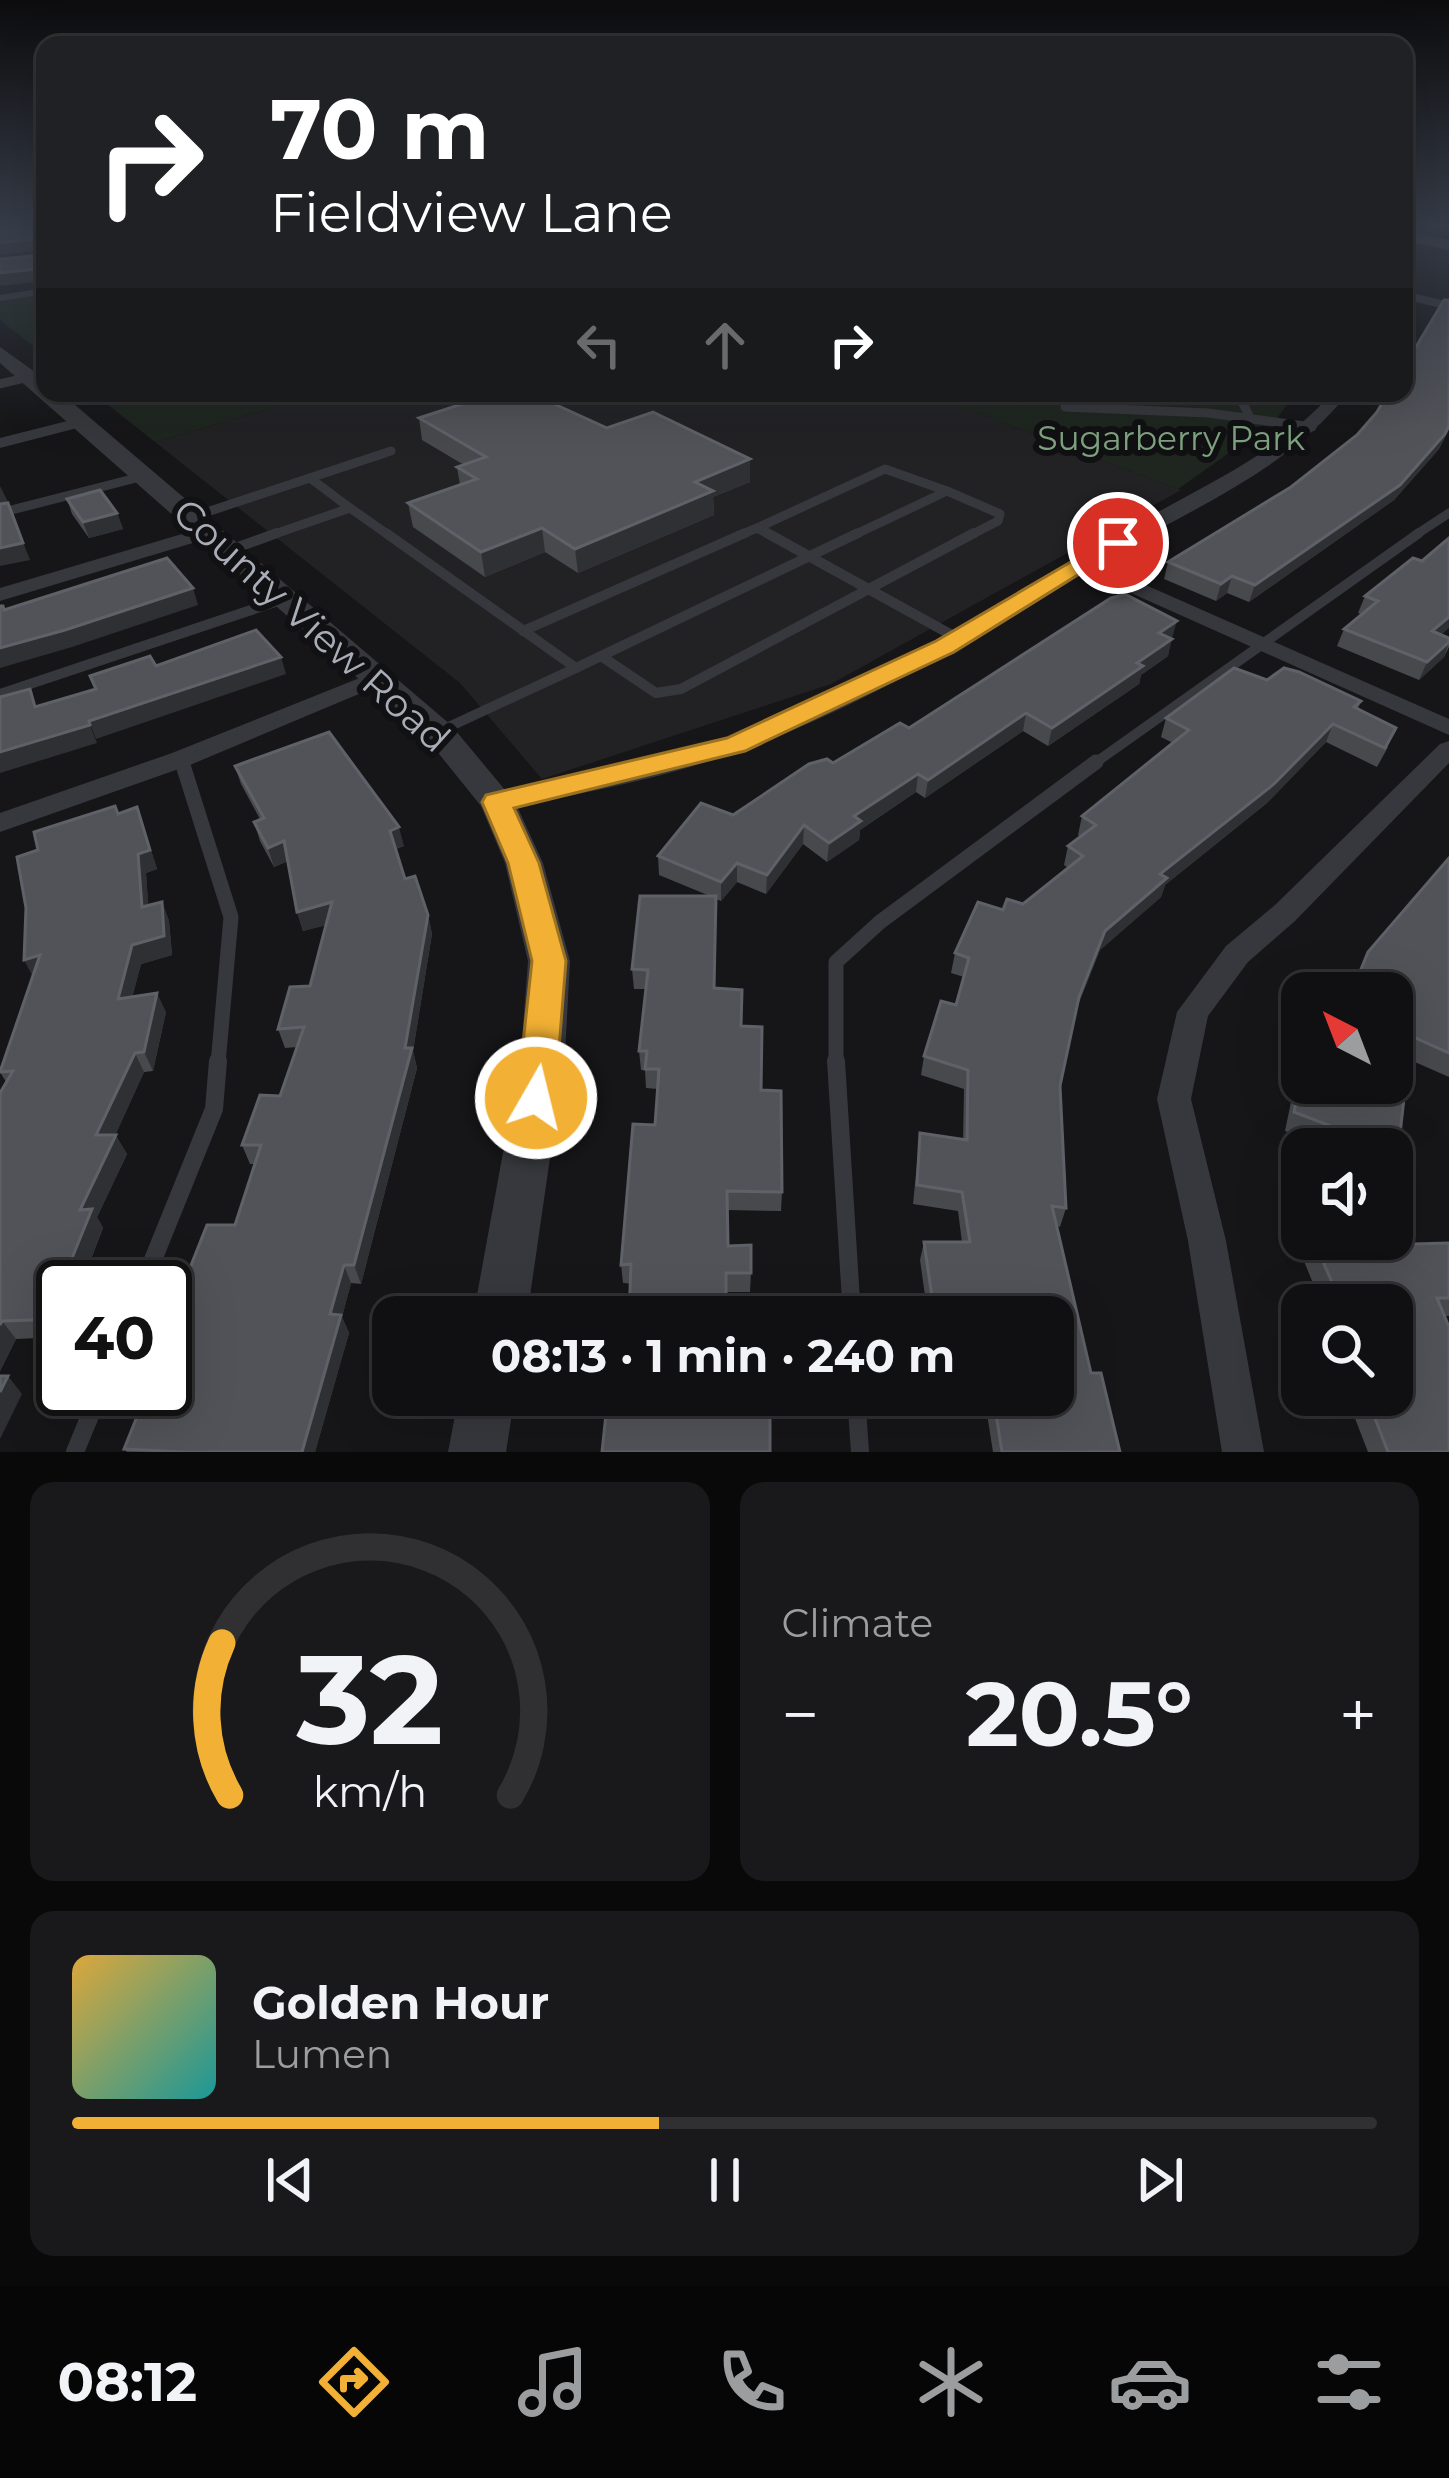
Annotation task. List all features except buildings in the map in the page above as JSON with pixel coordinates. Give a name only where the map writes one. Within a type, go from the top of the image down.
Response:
[{"type":"street","points":[[1413,299],[1449,306]]},
{"type":"street","name":"County View Road","points":[[0,353],[36,383]]},
{"type":"street","name":"County View Road","points":[[59,402],[439,732],[497,802],[524,863],[549,961],[543,1054],[503,1296]]},
{"type":"street","points":[[497,802],[735,745],[958,639],[1189,502],[1262,468],[1313,427],[1333,402]]},
{"type":"street","points":[[0,443],[82,422]]},
{"type":"street","points":[[0,595],[210,533]]},
{"type":"street","points":[[1083,564],[1449,728]]},
{"type":"street","points":[[0,823],[181,759],[376,678]]},
{"type":"street","points":[[1243,1452],[1207,1241],[1174,1099],[1193,1012],[1237,954],[1286,913],[1449,749]]},
{"type":"street","points":[[477,1452],[483,1416]]},
{"type":"lane","points":[[0,298],[34,293]]},
{"type":"lane","points":[[0,384],[36,387]]},
{"type":"lane","points":[[1242,402],[1251,420]]},
{"type":"lane","points":[[1065,407],[1313,427]]},
{"type":"lane","points":[[210,533],[310,478],[391,451]]},
{"type":"lane","points":[[523,632],[885,469],[1000,514],[998,521],[681,689],[656,693],[602,656]]},
{"type":"lane","points":[[0,513],[145,476]]},
{"type":"lane","points":[[310,478],[576,668]]},
{"type":"lane","points":[[439,732],[947,491]]},
{"type":"lane","points":[[210,533],[350,508]]},
{"type":"lane","points":[[851,1296],[834,1030],[836,962],[880,922],[1259,642],[1449,513]]},
{"type":"lane","points":[[757,528],[958,639]]},
{"type":"lane","points":[[0,694],[285,599]]},
{"type":"lane","points":[[153,1260],[214,1109],[231,917],[181,759]]},
{"type":"lane","points":[[75,1452],[90,1416]]},
{"type":"lane","points":[[857,1416],[860,1452]]},
{"type":"shaded area","points":[[292,402],[949,402],[1181,490],[831,684],[542,779],[460,683],[155,442]]},
{"type":"green space","points":[[36,293],[36,348],[0,320],[0,296]]},
{"type":"green space","points":[[104,402],[292,402],[155,442]]},
{"type":"green space","name":"Sugarberry Park","points":[[949,402],[1289,402],[1276,420],[1178,489]]},
{"type":"route","points":[[536,1098],[549,961],[524,863],[497,802],[735,745],[945,646],[1118,543]]}]
